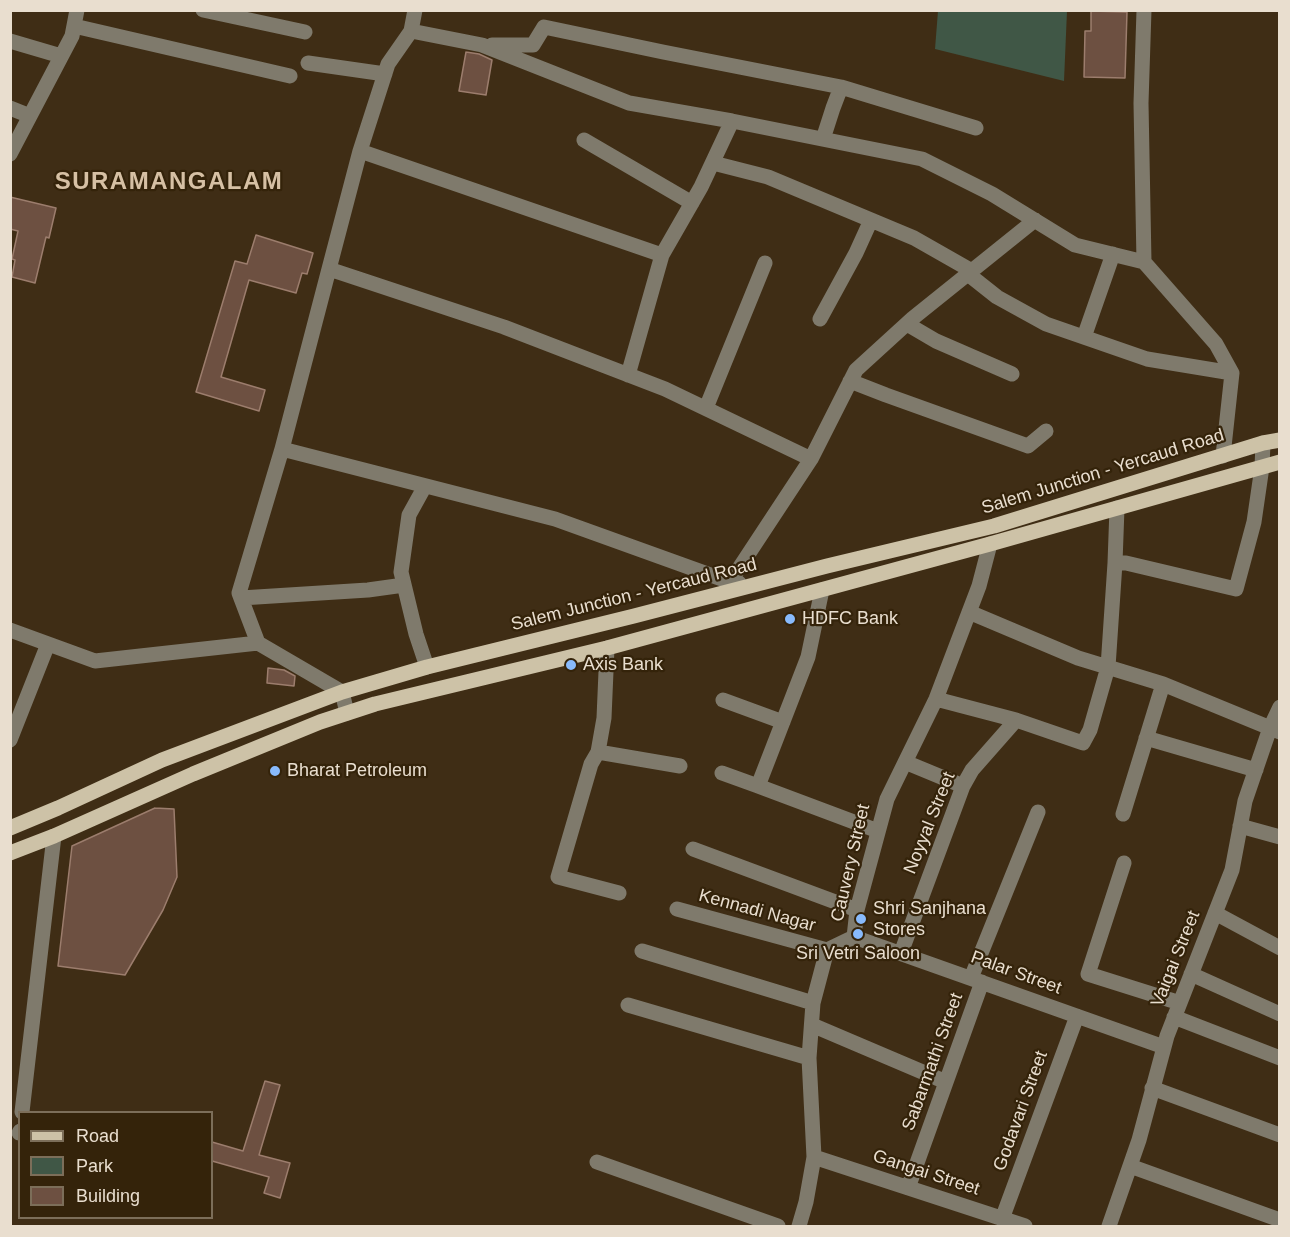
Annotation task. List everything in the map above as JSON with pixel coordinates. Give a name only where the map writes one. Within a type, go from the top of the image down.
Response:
[{"type":"main road","name":"Salem Junction - Yercaud Road","points":[[10,828],[162,760],[342,692],[427,667],[994,526],[1263,443],[1280,440]]},
{"type":"main road","points":[[10,854],[193,774],[320,722],[375,704],[607,648],[1280,462]]},
{"type":"main road","points":[[755,585],[756,608]]},
{"type":"street","points":[[203,10],[267,17],[305,32]]},
{"type":"street","points":[[258,643],[239,593],[282,449],[360,151],[388,64],[411,31],[415,10]]},
{"type":"street","points":[[1144,10],[1141,104],[1144,262]]},
{"type":"street","points":[[10,154],[72,36],[76,18],[290,76]]},
{"type":"street","points":[[482,45],[533,45],[544,27],[841,87],[976,128]]},
{"type":"street","points":[[411,31],[482,45],[629,103],[922,159],[992,194],[1075,245],[1144,262],[1216,344],[1232,373],[1223,456]]},
{"type":"street","points":[[10,41],[61,56]]},
{"type":"street","points":[[308,63],[385,74]]},
{"type":"street","points":[[823,139],[841,87]]},
{"type":"street","points":[[10,108],[30,116]]},
{"type":"street","points":[[628,375],[662,255],[713,163],[732,121]]},
{"type":"street","points":[[584,140],[692,203]]},
{"type":"street","points":[[360,151],[662,255]]},
{"type":"street","points":[[713,163],[768,177],[914,238],[970,272],[997,297],[1046,324],[1148,359],[1232,373]]},
{"type":"street","points":[[820,319],[871,220]]},
{"type":"street","points":[[730,582],[811,459],[856,370],[907,324],[1035,220]]},
{"type":"street","points":[[1084,337],[1113,254]]},
{"type":"street","points":[[706,408],[765,263]]},
{"type":"street","points":[[329,269],[504,327],[665,389],[811,459]]},
{"type":"street","points":[[907,324],[936,341],[1012,374]]},
{"type":"street","points":[[850,381],[1028,446],[1046,431]]},
{"type":"street","points":[[1115,563],[1126,563],[1236,589],[1254,522],[1263,443]]},
{"type":"street","points":[[282,449],[555,519],[730,582],[755,585]]},
{"type":"street","points":[[425,486],[409,515],[401,572],[416,634],[427,667]]},
{"type":"street","points":[[936,699],[1016,720],[1083,743],[1090,730],[1108,667],[1117,508]]},
{"type":"street","name":"Cauvery Street","points":[[827,950],[854,937],[857,910],[886,799],[936,699],[980,586],[990,544]]},
{"type":"street","points":[[241,598],[368,590],[404,585]]},
{"type":"street","points":[[758,786],[808,657],[822,590]]},
{"type":"street","points":[[969,612],[1078,658],[1163,684],[1275,730]]},
{"type":"street","points":[[10,630],[95,661],[258,643],[342,692],[347,713]]},
{"type":"street","points":[[10,740],[48,644]]},
{"type":"street","points":[[607,648],[604,718],[598,752],[591,764],[558,877],[619,894]]},
{"type":"street","points":[[1123,814],[1163,684]]},
{"type":"street","points":[[723,700],[783,722]]},
{"type":"street","name":"Vaigai Street","points":[[1109,1227],[1139,1140],[1164,1047],[1232,870],[1245,801],[1256,770],[1275,730],[1280,707]]},
{"type":"street","name":"Noyyal Street","points":[[901,953],[963,786],[972,770],[1016,720]]},
{"type":"street","points":[[1146,738],[1256,770]]},
{"type":"street","points":[[598,752],[680,766]]},
{"type":"street","points":[[905,762],[963,786]]},
{"type":"street","points":[[722,772],[878,831]]},
{"type":"street","name":"Sabarmathi Street","points":[[908,1188],[946,1082],[977,980],[1038,812]]},
{"type":"street","points":[[1240,826],[1280,837]]},
{"type":"street","points":[[22,1111],[54,836]]},
{"type":"street","points":[[693,849],[857,910]]},
{"type":"street","points":[[1124,863],[1088,974],[1177,1010],[1280,1058]]},
{"type":"street","name":"Kennadi Nagar","points":[[677,909],[827,950]]},
{"type":"street","points":[[1215,913],[1280,948]]},
{"type":"street","name":"Palar Street","points":[[854,937],[1164,1047]]},
{"type":"street","points":[[799,1227],[814,1157],[809,1058],[813,1003],[827,950]]},
{"type":"street","points":[[642,951],[813,1003]]},
{"type":"street","points":[[1191,975],[1280,1014]]},
{"type":"street","points":[[628,1005],[809,1058]]},
{"type":"street","name":"Godavari Street","points":[[1002,1219],[1077,1016]]},
{"type":"street","points":[[812,1025],[946,1082]]},
{"type":"street","points":[[1152,1088],[1280,1135]]},
{"type":"street","name":"Gangai Street","points":[[814,1157],[1025,1227]]},
{"type":"street","points":[[597,1162],[778,1227]]},
{"type":"street","points":[[1130,1166],[1280,1220]]},
{"type":"green space","points":[[938,11],[1067,11],[1064,81],[935,49]]},
{"type":"building","points":[[1091,11],[1127,12],[1125,78],[1084,77],[1085,31],[1091,31]]},
{"type":"building","points":[[466,52],[479,54],[492,60],[486,95],[459,91]]},
{"type":"building","points":[[10,197],[56,208],[49,238],[46,237],[35,283],[12,277],[15,260],[12,259],[18,231],[10,229]]},
{"type":"building","points":[[256,235],[313,253],[307,274],[302,273],[296,293],[249,280],[221,377],[265,390],[259,411],[196,392],[235,261],[247,264]]},
{"type":"building","points":[[268,668],[284,670],[295,676],[294,686],[267,683]]},
{"type":"building","points":[[155,808],[174,809],[177,877],[163,910],[125,975],[58,966],[72,846]]},
{"type":"building","points":[[265,1081],[280,1085],[259,1155],[290,1163],[280,1198],[264,1193],[269,1177],[213,1161],[213,1142],[243,1151]]},
{"type":"place","name":"HDFC Bank","points":[[790,619]]},
{"type":"place","name":"Axis Bank","points":[[571,665]]},
{"type":"place","name":"Bharat Petroleum","points":[[275,771]]},
{"type":"place","name":"Shri Sanjhana Stores","points":[[861,919]]},
{"type":"place","name":"Sri Vetri Saloon","points":[[858,934]]},
{"type":"district","name":"SURAMANGALAM","points":[[169,182]]}]
